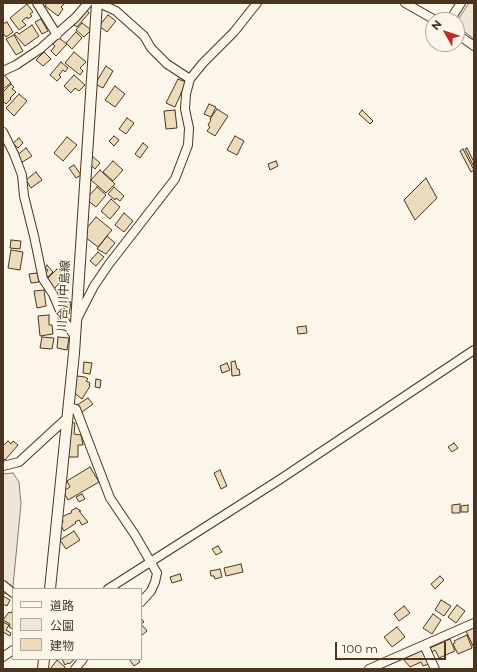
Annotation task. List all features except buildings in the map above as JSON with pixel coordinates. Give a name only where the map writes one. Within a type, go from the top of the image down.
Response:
[{"type":"main road","name":"川合川中島線","points":[[50,588],[75,337],[98,3]]},
{"type":"street","points":[[37,3],[57,35]]},
{"type":"street","points":[[3,71],[40,49],[76,17],[88,3]]},
{"type":"street","points":[[98,3],[116,11],[144,36],[151,48],[167,64],[190,79]]},
{"type":"street","points":[[75,323],[94,286],[109,264],[175,179],[188,145],[189,128],[186,109],[186,94],[190,79],[203,63],[234,32],[257,3]]},
{"type":"street","points":[[405,3],[425,14]]},
{"type":"street","points":[[455,12],[461,3]]},
{"type":"street","points":[[465,40],[474,46]]},
{"type":"street","points":[[3,132],[22,175],[24,196],[34,236],[42,279],[53,294],[64,320],[75,337]]},
{"type":"street","points":[[110,588],[279,480],[474,350]]},
{"type":"street","points":[[69,406],[76,409],[110,498],[135,535],[157,573],[151,591],[142,601]]},
{"type":"street","points":[[3,466],[19,462],[68,417]]},
{"type":"street","points":[[3,585],[12,592]]},
{"type":"street","points":[[369,669],[474,623]]},
{"type":"street","points":[[424,645],[434,669]]},
{"type":"street","points":[[3,657],[12,651]]},
{"type":"street","points":[[75,669],[82,660]]},
{"type":"green space","points":[[469,3],[474,3],[474,39],[465,32],[465,12],[463,12]]},
{"type":"green space","points":[[13,473],[19,482],[21,504],[13,586],[8,593],[3,594],[3,474]]}]
